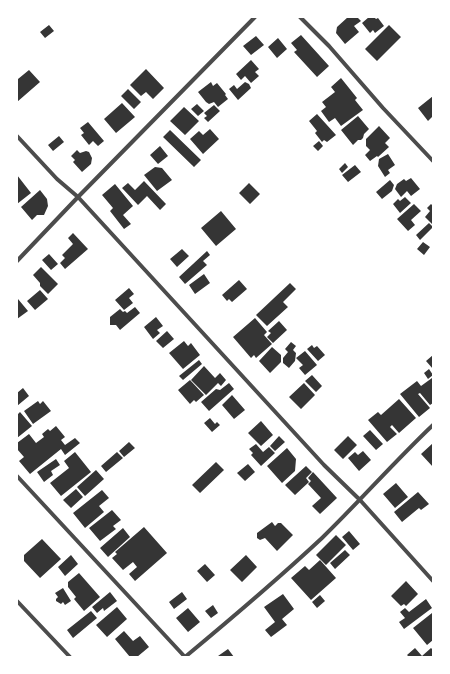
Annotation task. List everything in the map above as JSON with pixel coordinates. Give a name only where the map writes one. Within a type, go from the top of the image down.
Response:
[{"type":"street","points":[[17,261],[255,17]]},
{"type":"street","points":[[300,17],[329,46],[383,108],[433,161]]},
{"type":"street","points":[[17,136],[57,179],[78,197],[324,465],[360,500],[433,581]]},
{"type":"street","points":[[17,476],[185,657],[255,599],[323,537],[433,425]]},
{"type":"street","points":[[17,601],[70,657]]},
{"type":"building","points":[[348,17],[357,17],[361,21],[354,26],[359,32],[345,44],[336,33],[337,27]]},
{"type":"building","points":[[369,17],[374,17],[376,19],[378,18],[384,26],[375,33],[373,30],[370,33],[362,23]]},
{"type":"building","points":[[49,25],[54,31],[45,38],[40,32]]},
{"type":"building","points":[[389,25],[401,37],[377,61],[365,49]]},
{"type":"building","points":[[301,35],[329,66],[317,77],[294,52],[297,50],[291,43]]},
{"type":"building","points":[[256,36],[264,45],[251,55],[243,46]]},
{"type":"building","points":[[278,38],[287,49],[277,58],[268,47]]},
{"type":"building","points":[[251,60],[259,69],[255,72],[259,76],[251,83],[245,76],[241,80],[236,74]]},
{"type":"building","points":[[146,69],[164,88],[153,99],[146,92],[141,96],[130,85]]},
{"type":"building","points":[[29,70],[40,82],[17,102],[17,78],[18,79]]},
{"type":"building","points":[[341,78],[357,98],[355,100],[363,110],[341,126],[335,118],[329,122],[321,111],[326,107],[322,102],[335,92],[331,87]]},
{"type":"building","points":[[211,82],[213,86],[217,83],[228,99],[218,107],[214,102],[209,104],[206,102],[198,92]]},
{"type":"building","points":[[245,82],[249,84],[251,88],[238,100],[229,89],[234,85],[237,89]]},
{"type":"building","points":[[128,89],[141,102],[134,109],[121,96]]},
{"type":"building","points":[[433,96],[433,119],[432,117],[428,121],[418,108]]},
{"type":"building","points":[[122,103],[135,117],[116,133],[104,119]]},
{"type":"building","points":[[197,104],[204,111],[198,116],[191,109]]},
{"type":"building","points":[[214,105],[220,111],[208,122],[204,118],[207,116],[204,113]]},
{"type":"building","points":[[184,107],[199,121],[185,135],[170,121]]},
{"type":"building","points":[[317,114],[336,135],[327,142],[324,140],[322,142],[315,133],[317,131],[309,121]]},
{"type":"building","points":[[358,116],[369,129],[361,140],[358,140],[353,145],[341,130]]},
{"type":"building","points":[[88,122],[104,141],[98,146],[93,141],[89,145],[81,135],[84,133],[80,128]]},
{"type":"building","points":[[379,126],[390,138],[385,143],[389,147],[378,157],[377,156],[370,161],[365,155],[370,150],[366,146],[366,139]]},
{"type":"building","points":[[210,129],[219,139],[203,154],[190,139],[199,131],[203,135]]},
{"type":"building","points":[[170,130],[201,160],[194,167],[163,137]]},
{"type":"building","points":[[59,136],[64,142],[53,151],[48,145]]},
{"type":"building","points":[[319,141],[323,146],[318,151],[313,146]]},
{"type":"building","points":[[160,146],[168,156],[158,164],[150,155]]},
{"type":"building","points":[[77,150],[80,153],[86,151],[89,152],[92,158],[91,164],[82,172],[73,162],[75,160],[71,156]]},
{"type":"building","points":[[388,154],[395,165],[388,170],[390,173],[385,177],[378,166],[379,159]]},
{"type":"building","points":[[345,163],[348,167],[342,173],[339,169]]},
{"type":"building","points":[[355,165],[361,172],[348,182],[342,175]]},
{"type":"building","points":[[155,167],[162,168],[172,180],[157,191],[144,175]]},
{"type":"building","points":[[17,175],[31,193],[17,204]]},
{"type":"building","points":[[411,178],[420,189],[411,196],[407,191],[401,197],[395,189],[397,184],[404,179],[406,181]]},
{"type":"building","points":[[390,180],[394,185],[392,191],[382,199],[376,192]]},
{"type":"building","points":[[144,181],[166,204],[160,210],[147,196],[138,205],[122,188],[128,183],[135,190]]},
{"type":"building","points":[[249,183],[260,194],[250,204],[239,193]]},
{"type":"building","points":[[115,184],[133,206],[123,215],[131,224],[124,229],[110,211],[113,208],[102,195]]},
{"type":"building","points":[[40,190],[47,199],[48,206],[44,215],[37,215],[32,220],[21,207]]},
{"type":"building","points":[[405,197],[411,203],[400,213],[393,204],[398,199],[400,201]]},
{"type":"building","points":[[414,204],[421,211],[411,220],[415,225],[408,231],[397,219]]},
{"type":"building","points":[[431,204],[433,206],[433,225],[425,217],[430,211],[427,208]]},
{"type":"building","points":[[221,211],[236,229],[216,246],[201,228]]},
{"type":"building","points":[[429,223],[433,227],[420,240],[416,235]]},
{"type":"building","points":[[73,233],[88,249],[65,269],[60,263],[65,258],[62,255],[73,244],[68,238]]},
{"type":"building","points":[[423,242],[430,247],[424,255],[417,249]]},
{"type":"building","points":[[182,249],[189,256],[177,267],[170,259]]},
{"type":"building","points":[[207,251],[210,255],[203,261],[207,265],[185,284],[179,277]]},
{"type":"building","points":[[49,254],[58,264],[51,270],[42,260]]},
{"type":"building","points":[[41,267],[58,284],[48,294],[40,286],[40,283],[33,275]]},
{"type":"building","points":[[204,274],[210,283],[195,294],[189,285]]},
{"type":"building","points":[[239,280],[247,289],[232,302],[229,299],[227,301],[222,295]]},
{"type":"building","points":[[290,283],[296,289],[283,302],[288,307],[267,326],[256,315]]},
{"type":"building","points":[[129,288],[134,294],[129,298],[133,303],[124,310],[115,300]]},
{"type":"building","points":[[40,290],[48,299],[35,310],[27,301]]},
{"type":"building","points":[[18,299],[28,311],[17,319],[17,301]]},
{"type":"building","points":[[135,307],[140,313],[120,330],[116,325],[110,325],[110,317],[120,309],[127,313]]},
{"type":"building","points":[[156,317],[163,326],[157,330],[160,333],[153,339],[144,327]]},
{"type":"building","points":[[255,318],[267,332],[264,335],[272,344],[256,358],[254,355],[251,358],[233,337]]},
{"type":"building","points":[[279,321],[287,330],[273,343],[267,337],[271,333],[268,331]]},
{"type":"building","points":[[167,331],[174,339],[163,348],[156,341]]},
{"type":"building","points":[[184,341],[188,346],[191,343],[200,355],[183,369],[169,353]]},
{"type":"building","points":[[291,342],[296,346],[293,350],[296,353],[295,361],[289,368],[283,363],[283,358],[288,352],[285,349]]},
{"type":"building","points":[[312,345],[314,348],[317,346],[325,355],[318,361],[307,349]]},
{"type":"building","points":[[272,347],[281,355],[281,362],[270,373],[259,361]]},
{"type":"building","points":[[305,351],[317,365],[305,375],[299,368],[303,365],[296,358]]},
{"type":"building","points":[[433,355],[433,369],[426,361]]},
{"type":"building","points":[[199,360],[202,364],[183,380],[179,376]]},
{"type":"building","points":[[204,366],[215,378],[220,373],[226,380],[221,386],[218,383],[206,395],[191,380]]},
{"type":"building","points":[[429,369],[433,375],[428,379],[424,373]]},
{"type":"building","points":[[312,375],[322,386],[316,392],[305,381]]},
{"type":"building","points":[[432,378],[433,403],[430,405],[420,393],[418,394],[430,408],[419,417],[400,394],[417,381],[421,386]]},
{"type":"building","points":[[190,380],[204,395],[196,402],[194,400],[190,404],[178,390]]},
{"type":"building","points":[[229,383],[234,389],[209,411],[201,402],[216,389],[220,390]]},
{"type":"building","points":[[304,383],[315,395],[301,409],[289,397]]},
{"type":"building","points":[[23,388],[29,396],[17,406],[17,393]]},
{"type":"building","points":[[232,395],[245,410],[234,419],[222,405]]},
{"type":"building","points":[[399,399],[416,418],[399,433],[392,425],[390,427],[397,434],[387,442],[368,420],[378,412],[381,415]]},
{"type":"building","points":[[38,401],[40,404],[43,401],[51,411],[33,424],[24,411]]},
{"type":"building","points":[[20,412],[32,426],[17,438],[17,415]]},
{"type":"building","points":[[210,418],[215,424],[217,422],[220,425],[212,432],[204,423]]},
{"type":"building","points":[[261,421],[273,435],[261,446],[248,433]]},
{"type":"building","points":[[56,426],[65,437],[61,440],[65,445],[75,438],[80,443],[65,455],[61,449],[30,474],[19,461],[24,457],[17,449],[17,443],[29,434],[36,443],[44,437],[42,434],[48,429],[50,431]]},
{"type":"building","points":[[370,430],[383,444],[376,450],[363,436]]},
{"type":"building","points":[[279,436],[285,442],[275,451],[270,446]]},
{"type":"building","points":[[348,436],[357,445],[343,459],[334,450]]},
{"type":"building","points":[[129,442],[135,448],[124,457],[119,451]]},
{"type":"building","points":[[433,443],[433,467],[421,454]]},
{"type":"building","points":[[256,444],[263,452],[269,447],[275,453],[261,466],[251,455],[253,453],[249,449]]},
{"type":"building","points":[[287,448],[296,459],[295,471],[282,483],[267,466]]},
{"type":"building","points":[[363,451],[371,460],[359,471],[348,458],[355,452],[358,455]]},
{"type":"building","points":[[75,452],[91,472],[61,496],[50,483],[69,468],[64,461]]},
{"type":"building","points":[[117,452],[123,458],[106,472],[101,466]]},
{"type":"building","points":[[56,459],[60,465],[51,471],[53,475],[44,482],[37,472]]},
{"type":"building","points":[[216,462],[224,470],[200,493],[192,485]]},
{"type":"building","points":[[248,464],[255,472],[245,481],[237,473]]},
{"type":"building","points":[[306,466],[312,472],[306,478],[309,482],[295,495],[285,485]]},
{"type":"building","points":[[96,470],[104,479],[85,496],[77,487]]},
{"type":"building","points":[[313,472],[337,498],[320,514],[312,506],[321,498],[308,484],[311,481],[308,478]]},
{"type":"building","points":[[396,483],[408,497],[395,508],[383,494]]},
{"type":"building","points":[[76,489],[83,497],[71,508],[63,500]]},
{"type":"building","points":[[102,490],[109,498],[99,506],[104,512],[85,528],[73,513]]},
{"type":"building","points":[[418,492],[429,504],[421,510],[419,508],[402,522],[394,512]]},
{"type":"building","points":[[112,510],[121,520],[113,526],[116,529],[100,541],[89,528]]},
{"type":"building","points":[[272,522],[275,526],[278,523],[281,523],[293,535],[277,551],[265,538],[260,540],[257,538],[257,533]]},
{"type":"building","points":[[144,527],[167,553],[135,581],[129,574],[137,567],[133,562],[123,570],[112,558],[117,554],[115,552]]},
{"type":"building","points":[[123,528],[130,537],[108,557],[100,548]]},
{"type":"building","points":[[349,531],[360,544],[353,550],[342,537]]},
{"type":"building","points":[[336,535],[346,545],[326,565],[316,555]]},
{"type":"building","points":[[42,539],[61,559],[40,578],[24,561],[24,555]]},
{"type":"building","points":[[345,550],[350,555],[335,569],[330,563]]},
{"type":"building","points":[[71,555],[78,564],[65,576],[58,567]]},
{"type":"building","points":[[246,555],[257,567],[242,582],[230,570]]},
{"type":"building","points":[[320,560],[336,578],[311,600],[291,578],[305,566],[309,570]]},
{"type":"building","points":[[205,564],[215,575],[207,582],[197,571]]},
{"type":"building","points":[[79,573],[100,597],[84,611],[74,599],[76,597],[68,587],[68,582]]},
{"type":"building","points":[[406,581],[418,594],[406,606],[404,604],[401,606],[391,596]]},
{"type":"building","points":[[63,588],[71,601],[65,605],[63,602],[61,604],[56,601],[58,597],[55,593]]},
{"type":"building","points":[[110,592],[117,601],[104,611],[103,608],[97,613],[92,607]]},
{"type":"building","points":[[182,592],[187,599],[174,609],[169,602]]},
{"type":"building","points":[[283,594],[294,609],[282,619],[287,625],[271,637],[265,630],[275,622],[264,607]]},
{"type":"building","points":[[320,595],[325,601],[317,608],[312,602]]},
{"type":"building","points":[[426,599],[432,608],[404,629],[399,622],[405,618],[400,612],[405,608],[409,612]]},
{"type":"building","points":[[213,605],[218,613],[211,618],[205,611]]},
{"type":"building","points":[[117,607],[127,619],[107,637],[96,625]]},
{"type":"building","points":[[188,608],[200,622],[188,632],[176,618]]},
{"type":"building","points":[[91,611],[97,618],[73,638],[67,630]]},
{"type":"building","points":[[432,613],[433,640],[427,645],[413,628]]},
{"type":"building","points":[[124,631],[133,641],[140,636],[149,647],[137,657],[130,657],[115,639]]},
{"type":"building","points":[[415,648],[422,656],[431,648],[433,650],[433,657],[409,657],[407,655]]},
{"type":"building","points":[[228,649],[234,657],[218,656]]}]
